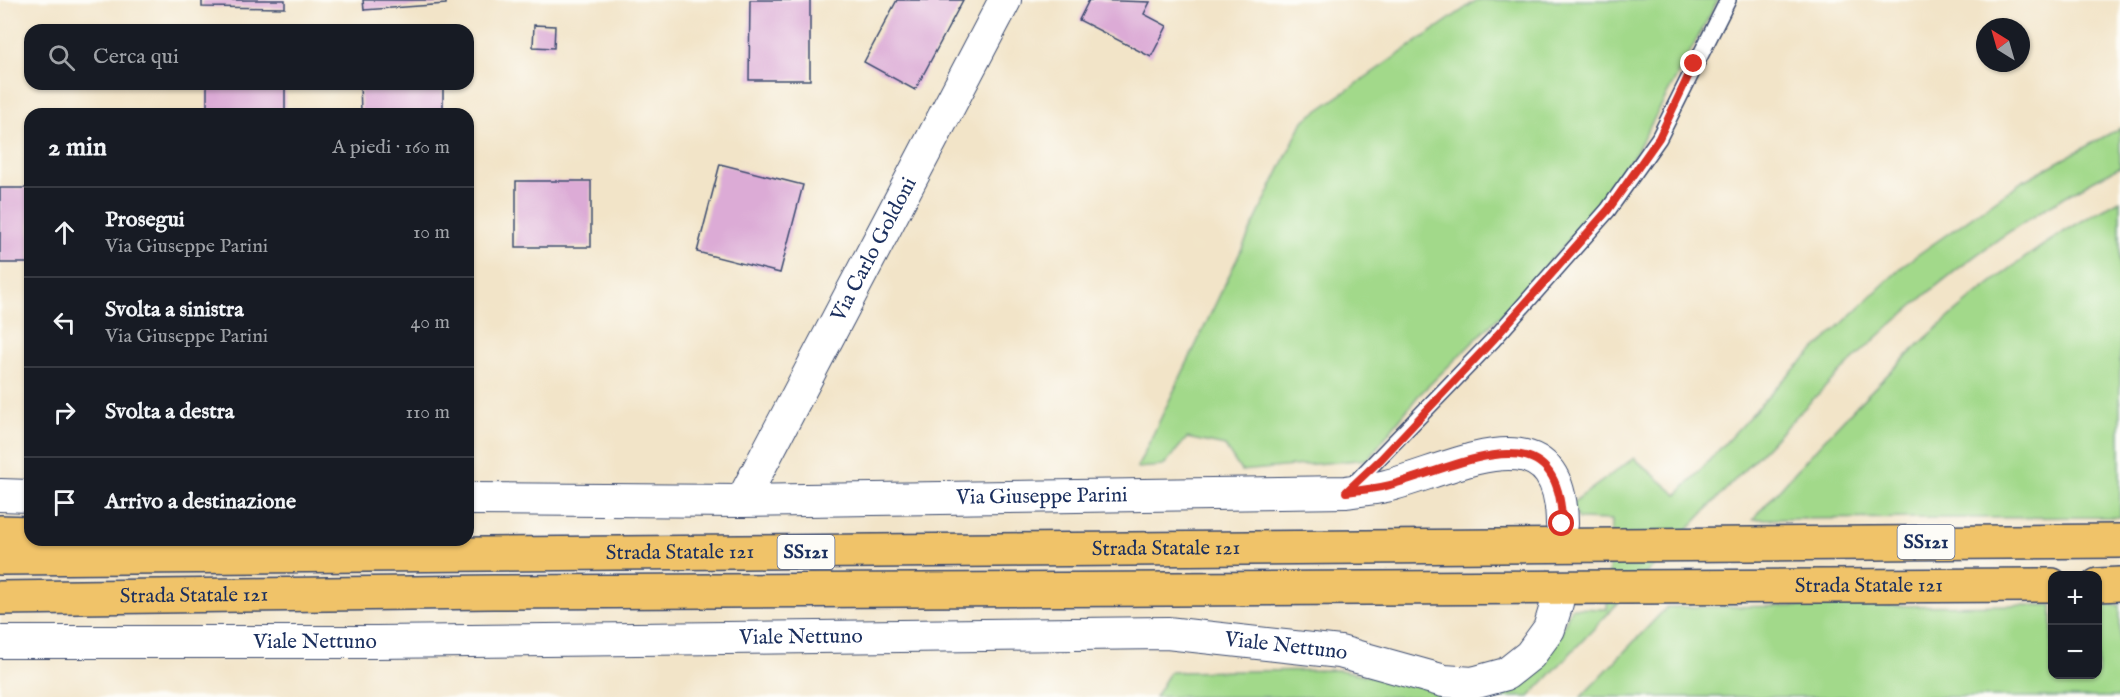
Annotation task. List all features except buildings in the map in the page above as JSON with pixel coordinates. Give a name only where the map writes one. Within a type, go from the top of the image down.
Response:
[{"type":"main road","points":[[0,532],[24,533]]},
{"type":"main road","name":"Strada Statale 121","points":[[0,558],[1612,543],[2120,541]]},
{"type":"main road","points":[[83,546],[124,556]]},
{"type":"main road","points":[[2102,585],[2120,584]]},
{"type":"main road","name":"Strada Statale 121","points":[[0,598],[493,592],[2048,585]]},
{"type":"street","name":"Via Carlo Goldoni","points":[[742,501],[1005,0]]},
{"type":"street","name":"Via Giuseppe Parini","points":[[474,499],[742,501],[1346,492],[1386,486],[1470,459],[1510,452],[1533,458],[1552,473],[1562,498],[1562,524]]},
{"type":"street","points":[[0,495],[24,496]]},
{"type":"street","name":"Viale Nettuno","points":[[0,642],[388,642],[1167,633],[1340,652],[1444,681],[1473,683],[1506,674],[1530,655],[1549,629],[1557,603]]},
{"type":"lane","points":[[1346,492],[1381,459],[1493,340],[1608,210],[1659,138],[1728,0]]},
{"type":"green space","points":[[1477,0],[1718,0],[1636,152],[1592,214],[1511,305],[1418,396],[1368,459],[1241,471],[1225,446],[1187,438],[1163,466],[1137,468],[1303,121]]},
{"type":"green space","points":[[2120,128],[2120,167],[2062,198],[2008,232],[1909,308],[1863,350],[1774,439],[1529,697],[1155,697],[1170,672],[1340,670],[1470,696],[1500,694],[1530,675],[1560,635],[1571,608],[1607,609],[1612,520],[1578,519],[1572,503],[1634,458],[1677,495],[1788,375],[1906,263],[2023,181]]},
{"type":"green space","points":[[2120,200],[2120,517],[1753,519],[1878,384],[1968,302],[2016,264],[2066,230]]},
{"type":"green space","points":[[2048,605],[2048,679],[2102,679],[2102,605],[2120,605],[2120,697],[1581,697],[1667,607]]},
{"type":"tunnel","points":[[1557,603],[1564,565],[1562,524]]},
{"type":"route","points":[[1562,524],[1562,498],[1552,473],[1533,458],[1510,452],[1470,459],[1386,486],[1346,492],[1381,459],[1493,340],[1608,210],[1659,138],[1694,64]]}]
